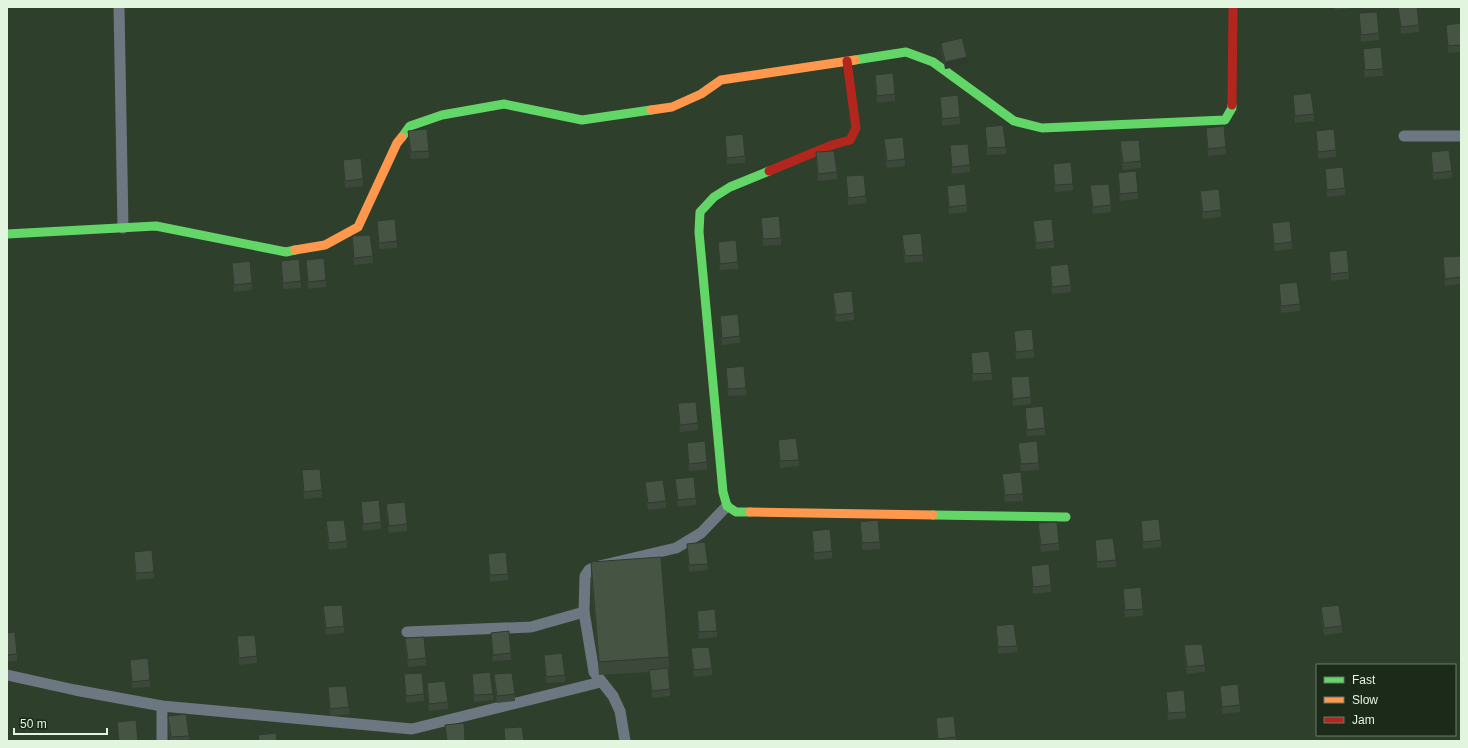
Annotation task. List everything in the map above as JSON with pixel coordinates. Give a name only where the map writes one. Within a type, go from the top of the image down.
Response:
[{"type":"street","points":[[119,7],[123,228]]},
{"type":"street","points":[[7,234],[156,226],[286,252],[325,245],[358,226],[397,142],[410,126],[442,115],[504,104],[582,120],[672,107],[701,94],[721,80],[906,52],[933,62],[1014,121],[1042,128],[1225,120],[1232,108],[1233,7]]},
{"type":"street","points":[[847,61],[856,128],[850,140],[832,145],[730,187],[714,197],[700,212],[700,240],[723,492],[727,506],[736,512],[1066,517]]},
{"type":"street","points":[[1404,136],[1461,136]]},
{"type":"street","points":[[625,741],[618,706],[613,696],[594,672],[584,612],[585,576],[589,570],[595,567],[676,548],[701,534],[727,506]]},
{"type":"street","points":[[407,632],[530,627],[584,612]]},
{"type":"street","points":[[7,675],[75,690],[162,706],[412,729],[601,682]]},
{"type":"street","points":[[162,706],[162,741]]},
{"type":"building","points":[[1398,7],[1417,7],[1419,25],[1401,27]]},
{"type":"building","points":[[1377,12],[1379,33],[1361,35],[1359,13]]},
{"type":"building","points":[[1461,23],[1461,45],[1448,46],[1446,25]]},
{"type":"building","points":[[962,38],[967,57],[945,62],[941,43]]},
{"type":"building","points":[[1381,47],[1383,69],[1365,70],[1363,49]]},
{"type":"building","points":[[893,73],[895,94],[877,96],[875,75]]},
{"type":"building","points":[[1311,93],[1314,114],[1295,116],[1293,95]]},
{"type":"building","points":[[958,95],[960,117],[942,119],[940,97]]},
{"type":"building","points":[[1003,125],[1006,147],[987,148],[985,127]]},
{"type":"building","points":[[1224,126],[1226,147],[1208,149],[1206,128]]},
{"type":"building","points":[[427,129],[429,151],[411,152],[408,131]]},
{"type":"building","points":[[1334,129],[1336,150],[1318,152],[1316,131]]},
{"type":"building","points":[[743,134],[745,156],[727,158],[725,136]]},
{"type":"building","points":[[903,137],[905,159],[887,161],[884,139]]},
{"type":"building","points":[[1139,140],[1141,161],[1123,163],[1120,141]]},
{"type":"building","points":[[968,144],[970,165],[952,167],[950,145]]},
{"type":"building","points":[[1449,150],[1452,171],[1433,173],[1431,152]]},
{"type":"building","points":[[834,151],[837,172],[818,174],[816,152]]},
{"type":"building","points":[[361,158],[363,179],[345,181],[343,160]]},
{"type":"building","points":[[1071,162],[1073,184],[1055,185],[1053,164]]},
{"type":"building","points":[[1343,167],[1345,188],[1327,190],[1325,169]]},
{"type":"building","points":[[1136,171],[1138,192],[1120,194],[1118,173]]},
{"type":"building","points":[[864,175],[866,196],[848,198],[846,176]]},
{"type":"building","points":[[965,184],[967,205],[949,207],[947,186]]},
{"type":"building","points":[[1109,184],[1111,205],[1093,207],[1090,185]]},
{"type":"building","points":[[1219,189],[1221,210],[1203,212],[1200,191]]},
{"type":"building","points":[[779,216],[781,238],[763,239],[761,218]]},
{"type":"building","points":[[395,219],[397,241],[379,243],[377,221]]},
{"type":"building","points":[[1052,219],[1054,241],[1036,243],[1033,221]]},
{"type":"building","points":[[1290,221],[1292,242],[1274,244],[1272,223]]},
{"type":"building","points":[[921,233],[923,255],[905,256],[902,235]]},
{"type":"building","points":[[370,235],[373,256],[354,258],[352,236]]},
{"type":"building","points":[[736,240],[738,262],[720,264],[718,242]]},
{"type":"building","points":[[1347,250],[1349,272],[1331,274],[1329,252]]},
{"type":"building","points":[[1461,256],[1461,277],[1445,279],[1443,257]]},
{"type":"building","points":[[324,258],[326,280],[308,282],[306,260]]},
{"type":"building","points":[[299,259],[301,281],[283,283],[281,261]]},
{"type":"building","points":[[250,261],[252,283],[234,285],[232,263]]},
{"type":"building","points":[[1068,264],[1071,285],[1052,287],[1050,266]]},
{"type":"building","points":[[1297,282],[1300,304],[1281,306],[1279,284]]},
{"type":"building","points":[[852,291],[854,313],[836,315],[833,293]]},
{"type":"building","points":[[738,314],[740,336],[722,338],[720,316]]},
{"type":"building","points":[[1032,329],[1034,350],[1016,352],[1014,331]]},
{"type":"building","points":[[989,351],[992,373],[973,374],[971,353]]},
{"type":"building","points":[[744,366],[746,388],[728,389],[726,368]]},
{"type":"building","points":[[1029,376],[1031,397],[1013,399],[1011,377]]},
{"type":"building","points":[[696,402],[698,423],[680,425],[678,403]]},
{"type":"building","points":[[1043,406],[1045,428],[1027,430],[1025,408]]},
{"type":"building","points":[[796,438],[799,460],[780,461],[778,440]]},
{"type":"building","points":[[705,441],[707,462],[689,464],[687,443]]},
{"type":"building","points":[[1037,441],[1039,463],[1021,464],[1018,443]]},
{"type":"building","points":[[320,469],[322,490],[304,492],[302,470]]},
{"type":"building","points":[[1021,472],[1023,494],[1005,495],[1002,474]]},
{"type":"building","points":[[694,477],[696,498],[678,500],[675,479]]},
{"type":"building","points":[[663,480],[666,501],[648,503],[645,482]]},
{"type":"building","points":[[379,500],[381,522],[363,524],[361,502]]},
{"type":"building","points":[[405,502],[407,524],[389,526],[386,504]]},
{"type":"building","points":[[1159,519],[1161,540],[1143,542],[1141,521]]},
{"type":"building","points":[[344,520],[347,541],[329,543],[326,521]]},
{"type":"building","points":[[878,520],[880,542],[862,543],[860,522]]},
{"type":"building","points":[[1057,522],[1059,543],[1041,545],[1038,523]]},
{"type":"building","points":[[830,529],[832,551],[814,553],[812,531]]},
{"type":"building","points":[[1113,538],[1116,560],[1097,562],[1095,540]]},
{"type":"building","points":[[705,542],[708,564],[689,565],[687,544]]},
{"type":"building","points":[[152,550],[154,572],[136,573],[134,552]]},
{"type":"building","points":[[506,552],[508,574],[490,575],[488,554]]},
{"type":"building","points":[[661,557],[669,657],[599,662],[591,562]]},
{"type":"building","points":[[1049,564],[1051,585],[1033,587],[1031,566]]},
{"type":"building","points":[[1141,587],[1143,609],[1125,610],[1123,589]]},
{"type":"building","points":[[342,605],[344,626],[326,628],[323,606]]},
{"type":"building","points":[[1339,605],[1342,626],[1324,628],[1321,607]]},
{"type":"building","points":[[715,609],[717,631],[699,632],[697,611]]},
{"type":"building","points":[[1014,624],[1017,646],[998,647],[996,626]]},
{"type":"building","points":[[509,631],[511,653],[493,655],[491,633]]},
{"type":"building","points":[[15,632],[17,654],[7,655],[7,633]]},
{"type":"building","points":[[255,635],[257,656],[239,658],[237,636]]},
{"type":"building","points":[[424,637],[426,658],[408,660],[405,638]]},
{"type":"building","points":[[1202,644],[1205,665],[1187,667],[1184,645]]},
{"type":"building","points":[[709,647],[712,668],[694,670],[691,648]]},
{"type":"building","points":[[562,653],[565,675],[546,677],[544,655]]},
{"type":"building","points":[[148,658],[150,680],[132,682],[130,660]]},
{"type":"building","points":[[668,668],[670,689],[652,691],[649,670]]},
{"type":"building","points":[[490,672],[493,694],[474,695],[472,674]]},
{"type":"building","points":[[422,673],[424,694],[406,696],[404,674]]},
{"type":"building","points":[[512,673],[515,694],[497,696],[494,674]]},
{"type":"building","points":[[445,681],[448,702],[429,704],[427,683]]},
{"type":"building","points":[[1238,684],[1240,705],[1222,707],[1220,686]]},
{"type":"building","points":[[346,686],[349,707],[330,709],[328,687]]},
{"type":"building","points":[[1184,690],[1186,712],[1168,713],[1166,692]]},
{"type":"building","points":[[186,714],[189,736],[171,737],[168,716]]},
{"type":"building","points":[[954,716],[956,737],[938,739],[936,718]]},
{"type":"building","points":[[136,720],[138,741],[119,741],[117,722]]},
{"type":"building","points":[[464,723],[465,741],[447,741],[445,725]]},
{"type":"building","points":[[522,727],[524,741],[505,741],[504,728]]},
{"type":"building","points":[[276,733],[277,741],[259,741],[258,735]]},
{"type":"traffic: fast","points":[[855,60],[906,52],[933,62],[1014,121],[1042,128],[1225,120],[1232,108],[1232,105]]},
{"type":"traffic: fast","points":[[402,137],[410,126],[442,115],[504,104],[582,120],[651,110]]},
{"type":"traffic: fast","points":[[750,512],[736,512],[727,506],[723,492],[699,232],[700,212],[714,197],[730,187],[769,171]]},
{"type":"traffic: fast","points":[[7,234],[156,226],[286,252],[295,250]]},
{"type":"traffic: fast","points":[[933,515],[1066,517]]},
{"type":"traffic: slow","points":[[651,110],[672,107],[701,94],[721,80],[855,60]]},
{"type":"traffic: slow","points":[[295,250],[325,245],[358,227],[397,143],[402,137]]},
{"type":"traffic: slow","points":[[750,512],[933,515]]},
{"type":"traffic: jam","points":[[1232,105],[1233,7]]},
{"type":"traffic: jam","points":[[769,171],[832,145],[850,140],[856,128],[847,61]]}]
